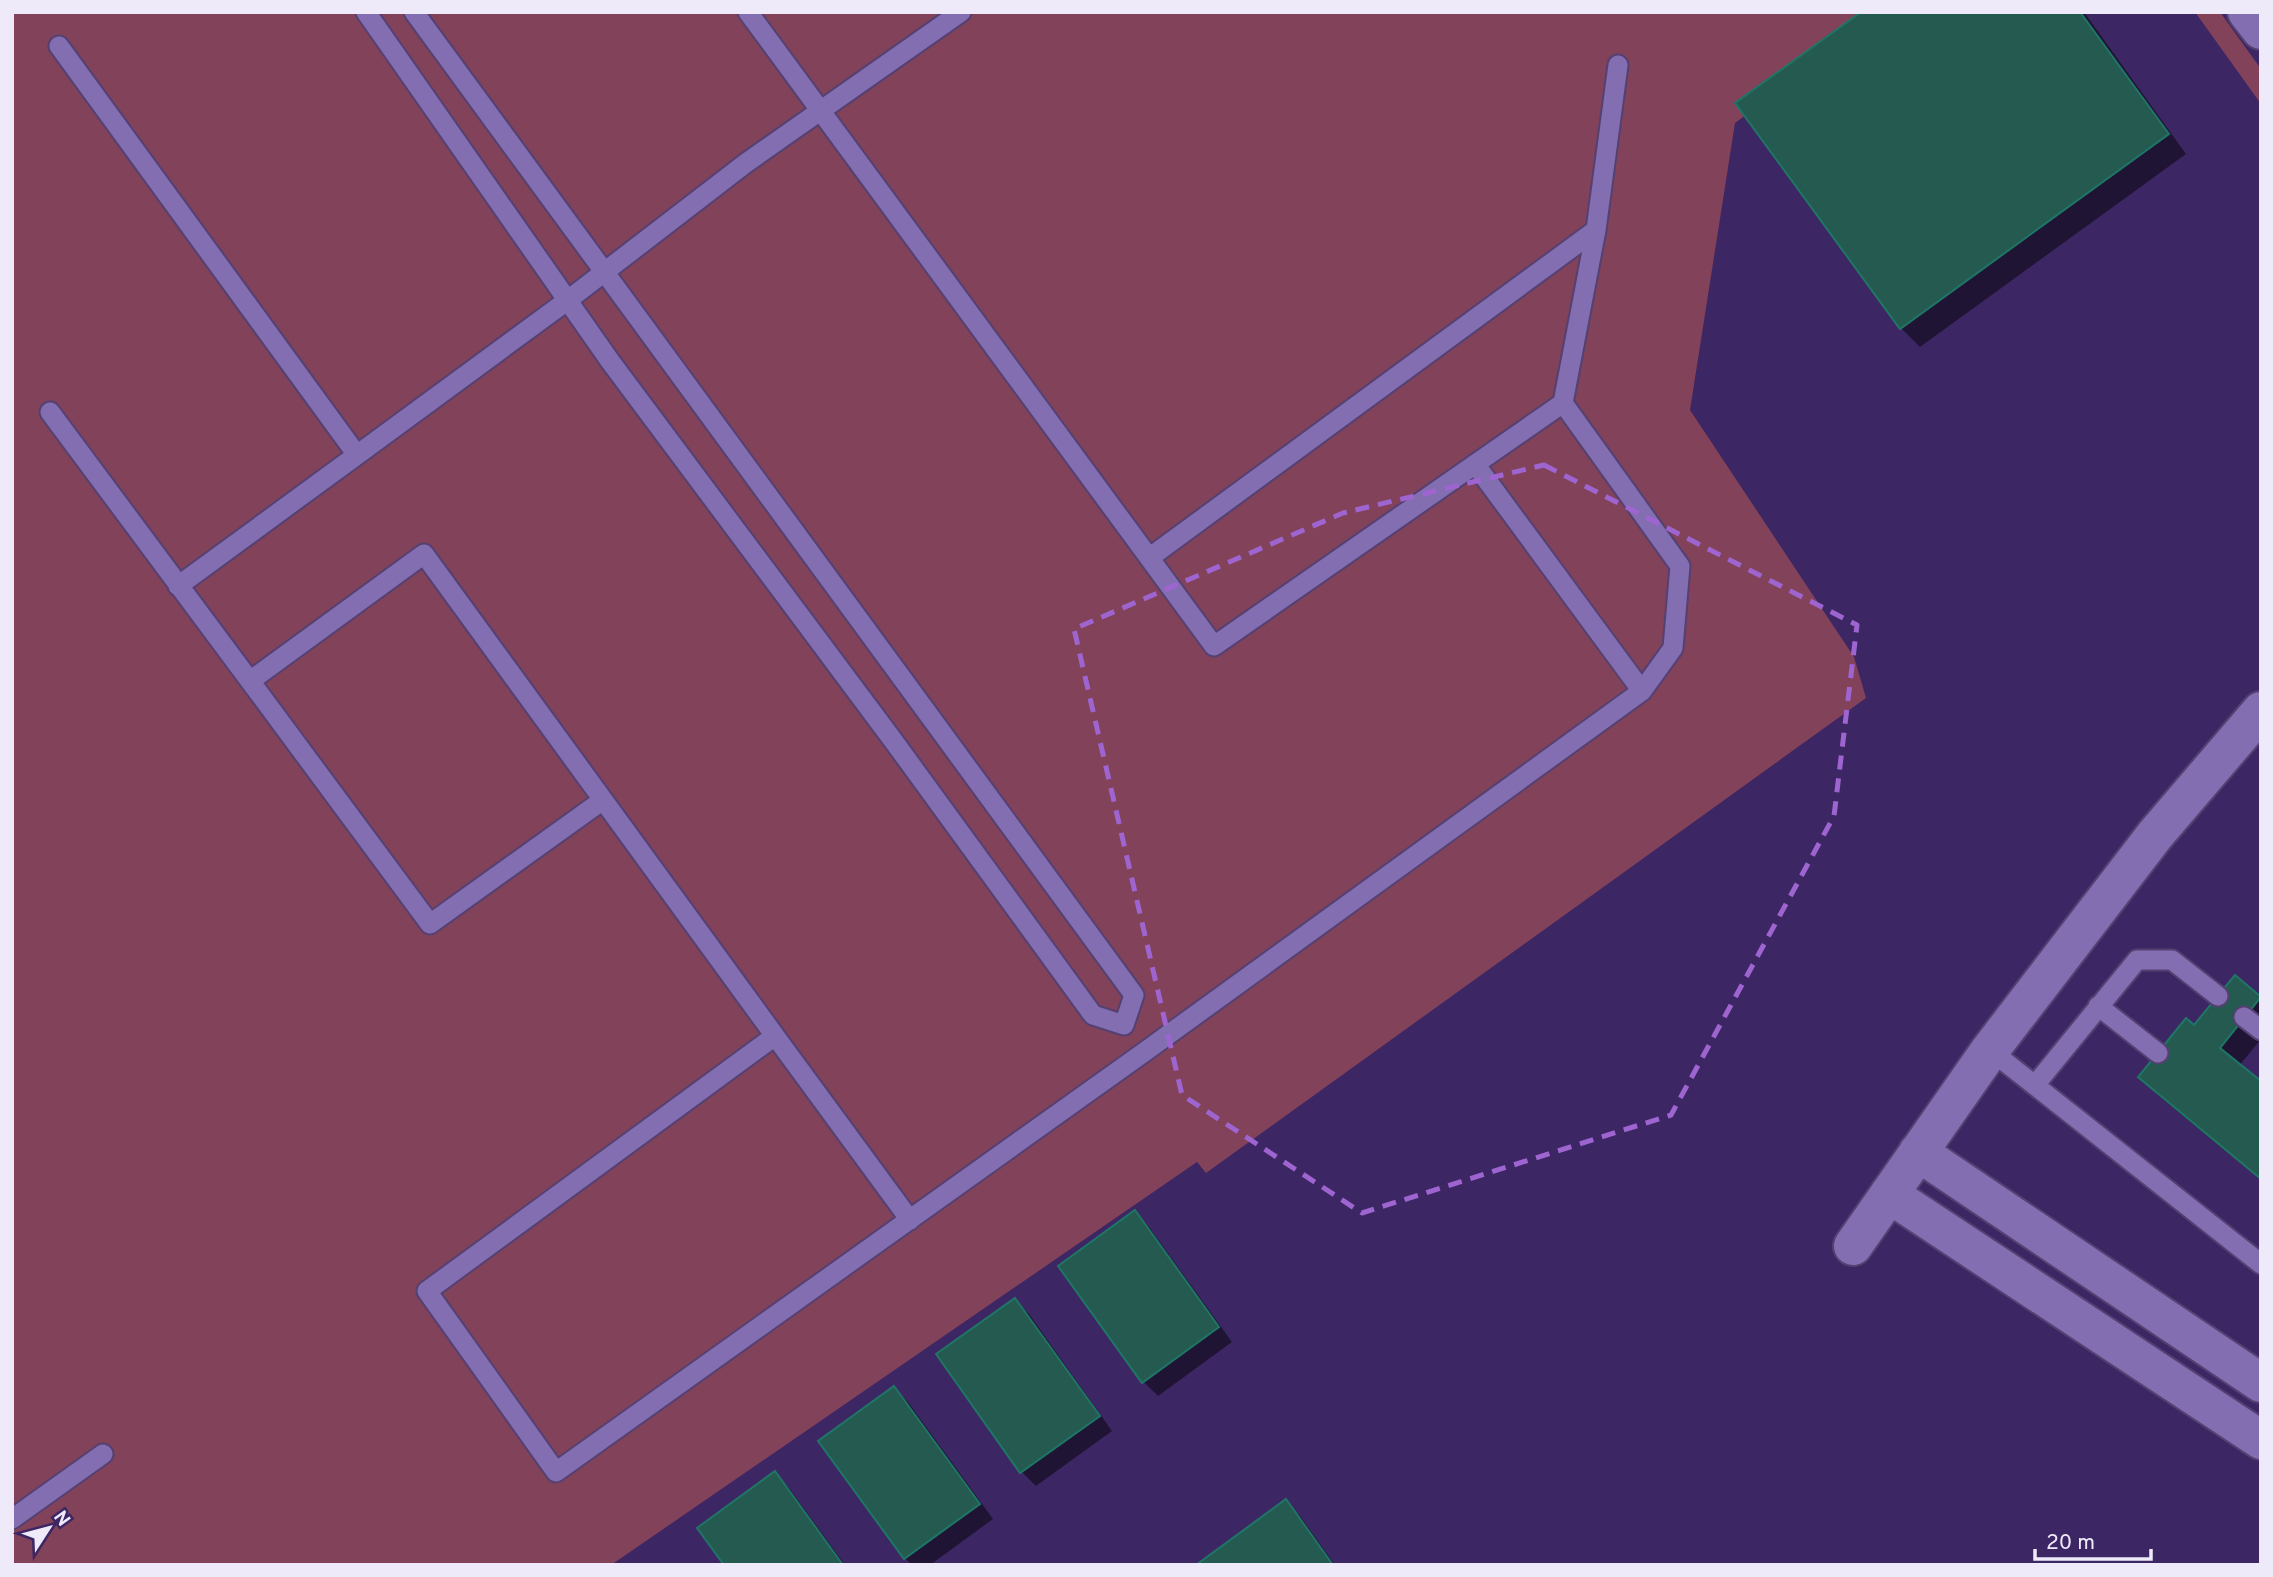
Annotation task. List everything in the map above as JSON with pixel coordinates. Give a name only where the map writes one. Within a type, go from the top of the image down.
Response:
[{"type":"street","points":[[2248,12],[2261,30]]},
{"type":"street","points":[[1853,1246],[1990,1050],[2155,835],[2261,711]]},
{"type":"street","points":[[1918,1152],[2261,1384]]},
{"type":"street","points":[[1889,1194],[2261,1440]]},
{"type":"lane","points":[[366,12],[610,361],[895,743],[1093,1015],[1124,1025],[1143,1053]]},
{"type":"lane","points":[[414,12],[1134,995],[1124,1025]]},
{"type":"lane","points":[[748,12],[1214,646],[1563,403],[1596,230],[1618,65]]},
{"type":"lane","points":[[178,586],[568,300],[746,163],[961,12]]},
{"type":"lane","points":[[59,46],[164,194],[357,455]]},
{"type":"lane","points":[[1149,558],[1596,230]]},
{"type":"lane","points":[[775,1036],[428,1291],[556,1472],[1143,1053],[1642,691],[1673,648],[1680,566],[1563,403]]},
{"type":"lane","points":[[50,412],[430,924],[603,800]]},
{"type":"lane","points":[[1475,464],[1642,691]]},
{"type":"lane","points":[[250,681],[424,554],[910,1220]]},
{"type":"lane","points":[[2035,1085],[2137,961],[2172,960],[2218,996]]},
{"type":"lane","points":[[2098,1006],[2158,1053]]},
{"type":"lane","points":[[2244,1017],[2261,1030]]},
{"type":"lane","points":[[1990,1050],[2261,1264]]},
{"type":"lane","points":[[12,1519],[103,1454]]},
{"type":"highlighted area","points":[[1544,465],[1857,625],[1834,816],[1671,1115],[1362,1213],[1182,1095],[1074,629],[1343,513]]},
{"type":"shaded area","points":[[12,12],[1885,12],[1735,123],[1690,410],[1854,657],[1866,698],[1206,1173],[1197,1162],[611,1565],[12,1565]]},
{"type":"shaded area","points":[[2195,12],[2220,12],[2261,69],[2261,104]]},
{"type":"building","points":[[1861,12],[2080,12],[2169,134],[1900,329],[1735,103]]},
{"type":"building","points":[[2235,975],[2261,997],[2220,1048],[2261,1081],[2261,1179],[2138,1077],[2186,1018],[2194,1025]]},
{"type":"building","points":[[1135,1210],[1219,1327],[1142,1383],[1058,1266]]},
{"type":"building","points":[[1015,1298],[1100,1416],[1020,1473],[936,1354]]},
{"type":"building","points":[[894,1386],[980,1504],[904,1559],[818,1441]]},
{"type":"building","points":[[775,1471],[843,1565],[724,1565],[697,1528]]},
{"type":"building","points":[[1286,1499],[1333,1565],[1196,1565]]}]
